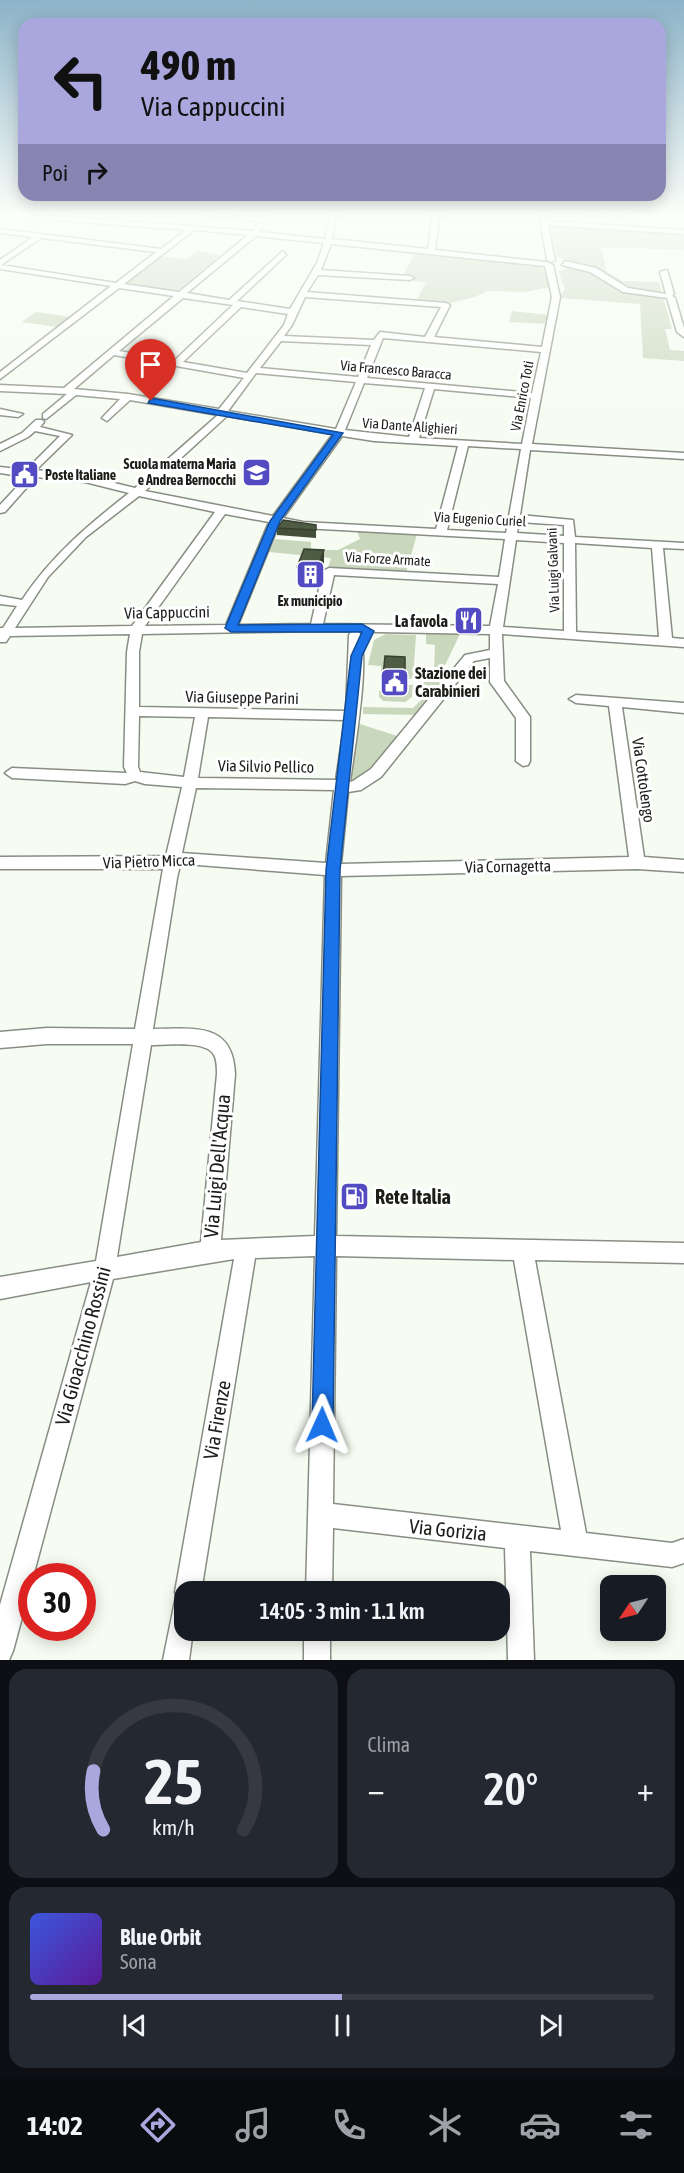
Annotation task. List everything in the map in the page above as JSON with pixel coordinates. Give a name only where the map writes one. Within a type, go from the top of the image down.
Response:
[{"type":"street","points":[[0,376],[111,289]]},
{"type":"street","points":[[146,289],[292,312]]},
{"type":"street","points":[[0,448],[39,422],[112,352],[188,289]]},
{"type":"street","points":[[177,363],[248,289]]},
{"type":"street","points":[[2,635],[44,575],[82,535],[137,492],[224,414],[223,411],[280,338],[304,289]]},
{"type":"street","name":"Via Enrico Toti","points":[[524,760],[523,717],[497,682],[496,630],[526,447],[556,289]]},
{"type":"street","points":[[625,289],[669,296]]},
{"type":"street","points":[[668,289],[683,335]]},
{"type":"street","points":[[301,294],[446,305],[431,336],[427,339]]},
{"type":"street","points":[[280,338],[427,339],[544,350]]},
{"type":"street","points":[[231,628],[275,521],[339,433],[378,339]]},
{"type":"street","name":"Via Francesco Baracca","points":[[112,352],[252,373],[361,380],[536,396]]},
{"type":"street","points":[[413,440],[430,386]]},
{"type":"street","name":"Via Dante Alighieri","points":[[0,388],[70,391],[128,397],[339,433],[413,440],[684,456]]},
{"type":"street","points":[[107,418],[128,397]]},
{"type":"street","points":[[0,412],[18,414]]},
{"type":"street","points":[[1,510],[31,477],[31,470],[43,456],[67,435],[39,422]]},
{"type":"street","points":[[441,532],[464,443]]},
{"type":"street","name":"Via Eugenio Curiel","points":[[0,470],[76,478],[303,525],[684,546]]},
{"type":"street","points":[[135,776],[131,767],[137,628],[222,510]]},
{"type":"street","name":"Via Luigi Galvani","points":[[514,518],[569,522],[570,635]]},
{"type":"street","points":[[657,544],[666,642]]},
{"type":"street","name":"Via Forze Armate","points":[[316,628],[329,571],[504,581]]},
{"type":"street","points":[[0,600],[25,603]]},
{"type":"street","name":"Via Cappuccini","points":[[2,635],[137,628],[316,628],[361,632],[496,630],[684,643]]},
{"type":"street","points":[[319,1581],[333,870],[361,632]]},
{"type":"street","points":[[343,787],[356,786],[376,773],[470,658],[496,653]]},
{"type":"street","points":[[576,699],[684,708]]},
{"type":"street","name":"Via Cottolengo","points":[[615,703],[637,863]]},
{"type":"street","name":"Via Giuseppe Parini","points":[[132,711],[351,716]]},
{"type":"street","points":[[0,1040],[47,1036],[143,1036],[202,713]]},
{"type":"street","points":[[12,773],[125,779],[135,776],[189,783]]},
{"type":"street","name":"Via Silvio Pellico","points":[[189,783],[343,787]]},
{"type":"street","name":"Via Pietro Micca","points":[[0,863],[174,861],[184,858],[333,870]]},
{"type":"street","name":"Via Cornagetta","points":[[333,870],[637,863],[684,866]]},
{"type":"street","name":"Via Luigi Dell'Acqua","points":[[143,1036],[207,1038],[214,1041],[224,1053],[226,1074],[210,1251],[325,1246],[684,1253]]},
{"type":"street","name":"Via Gioacchino Rossini","points":[[0,1651],[105,1268],[143,1036]]},
{"type":"street","name":"Via Firenze","points":[[190,1581],[246,1248]]},
{"type":"street","points":[[523,1250],[576,1544],[672,1556],[684,1551]]},
{"type":"street","points":[[0,1288],[210,1251]]},
{"type":"street","name":"Via Gorizia","points":[[321,1515],[576,1544]]},
{"type":"street","points":[[517,1538],[521,1660]]},
{"type":"street","points":[[176,1660],[179,1641]]},
{"type":"street","points":[[317,1660],[318,1641]]},
{"type":"green space","points":[[422,289],[537,289],[525,292],[487,291],[475,297],[450,303],[417,299]]},
{"type":"green space","points":[[565,289],[620,289],[663,297],[672,329],[665,329],[670,350],[684,351],[684,361],[643,358],[640,304],[559,298]]},
{"type":"green space","points":[[661,289],[661,291],[636,290]]},
{"type":"green space","points":[[512,311],[550,315],[548,324],[509,322]]},
{"type":"green space","points":[[36,312],[71,317],[57,327],[22,322]]},
{"type":"green space","points":[[357,531],[417,534],[406,573],[328,568],[331,558],[269,552],[275,539],[311,542],[311,550],[338,550],[360,539]]},
{"type":"green space","points":[[386,634],[416,635],[413,678],[404,680],[404,672],[381,672],[381,666],[368,665],[374,640]]},
{"type":"green space","points":[[426,634],[460,634],[437,682],[442,682],[419,715],[363,714],[363,707],[413,708],[422,699],[424,675],[434,675],[435,645],[426,644]]},
{"type":"green space","points":[[404,685],[413,685],[412,697],[405,702],[383,701],[379,697],[379,691],[404,692]]},
{"type":"green space","points":[[357,723],[400,737],[373,768],[353,780],[348,778]]},
{"type":"building","points":[[283,520],[316,525],[316,530],[277,528]]},
{"type":"building","points":[[304,549],[324,550],[315,575],[299,573],[301,567],[297,567]]},
{"type":"building","points":[[385,656],[405,657],[405,677],[383,676]]},
{"type":"place","name":"Scuola materna Maria e Andrea Bernocchi","points":[[257,472]]},
{"type":"place","name":"Poste Italiane","points":[[24,475]]},
{"type":"place","name":"Ex municipio","points":[[310,574]]},
{"type":"place","name":"La favola","points":[[469,621]]},
{"type":"place","name":"Stazione dei Carabinieri","points":[[394,682]]},
{"type":"place","name":"Rete Italia","points":[[354,1197]]},
{"type":"route","points":[[151,401],[339,433],[275,521],[231,628],[362,627],[369,631],[357,656],[333,870],[322,1425]]}]
